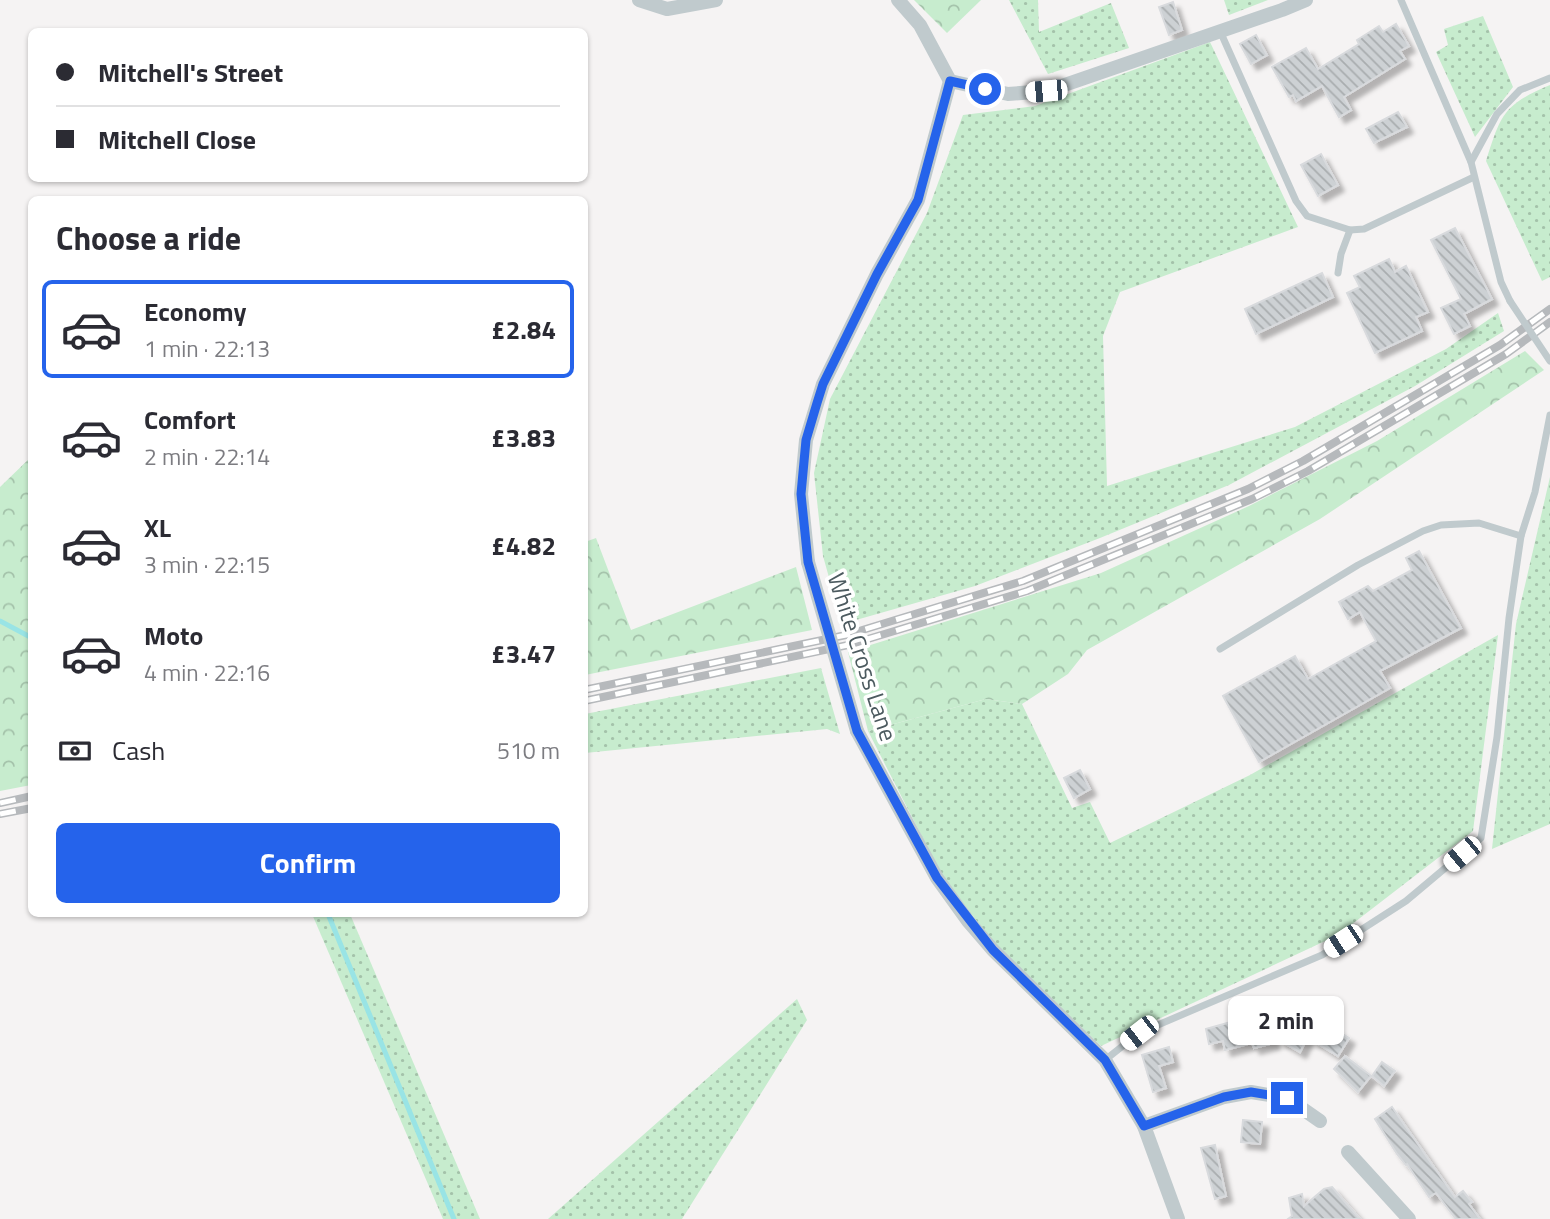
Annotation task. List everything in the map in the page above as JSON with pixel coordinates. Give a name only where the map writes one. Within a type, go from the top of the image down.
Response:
[{"type":"street","points":[[639,0],[667,9],[716,0]]},
{"type":"street","points":[[898,0],[919,25],[950,81],[1007,94],[1046,91],[1306,0]]},
{"type":"street","name":"White Cross Lane","points":[[950,81],[918,200],[877,274],[823,384],[806,440],[801,494],[808,562],[857,731],[937,878],[993,950],[1105,1060],[1144,1126],[1178,1219]]},
{"type":"street","points":[[1144,1126],[1224,1097],[1251,1092],[1287,1098],[1320,1121]]},
{"type":"street","points":[[1348,1152],[1409,1219]]},
{"type":"lane","points":[[1401,0],[1471,162],[1501,282],[1510,301],[1550,361]]},
{"type":"lane","points":[[1219,30],[1296,201],[1307,216],[1350,230],[1364,229],[1474,177]]},
{"type":"lane","points":[[1471,162],[1497,114],[1520,90],[1550,78]]},
{"type":"lane","points":[[1338,273],[1341,254],[1350,230]]},
{"type":"lane","points":[[1105,1060],[1139,1033],[1322,955],[1406,901],[1481,838],[1497,737],[1508,618],[1521,536],[1535,492],[1550,415]]},
{"type":"lane","points":[[1220,649],[1358,565],[1423,531],[1441,525],[1479,523],[1521,536]]},
{"type":"green space","points":[[914,0],[981,0],[947,33]]},
{"type":"green space","points":[[1009,0],[1038,0],[1039,32],[1111,3],[1129,48],[1048,74]]},
{"type":"green space","points":[[1224,0],[1268,0],[1229,15]]},
{"type":"green space","points":[[1483,16],[1513,87],[1475,137],[1436,52],[1448,45],[1444,29]]},
{"type":"green space","points":[[1210,42],[1298,227],[1120,292],[1103,336],[1107,486],[1295,427],[1446,349],[1498,313],[1504,331],[1415,386],[1229,485],[975,586],[842,624],[823,556],[814,473],[830,399],[927,213],[963,115],[1035,106]]},
{"type":"green space","points":[[1550,85],[1550,277],[1542,281],[1486,161],[1506,113],[1522,99]]},
{"type":"green space","points":[[1525,351],[1544,370],[1320,519],[1087,650],[1068,674],[1022,704],[986,699],[868,731],[848,652],[1101,573],[1249,506],[1377,441]]},
{"type":"green space","points":[[28,460],[28,786],[0,791],[0,487]]},
{"type":"green space","points":[[1550,477],[1550,824],[1492,849],[1516,624]]},
{"type":"green space","points":[[596,538],[631,630],[796,567],[812,630],[588,674],[588,541]]},
{"type":"green space","points":[[1498,635],[1473,831],[1338,935],[1101,1046],[997,948],[940,872],[868,731],[986,699],[1022,704],[1072,808],[1090,802],[1110,843],[1250,775]]},
{"type":"green space","points":[[821,668],[840,734],[827,729],[588,753],[588,713]]},
{"type":"green space","points":[[313,917],[351,917],[480,1219],[443,1219]]},
{"type":"green space","points":[[797,999],[807,1020],[682,1219],[548,1219]]},
{"type":"building","points":[[1173,2],[1182,30],[1169,35],[1159,7]]},
{"type":"building","points":[[1396,24],[1409,46],[1400,51],[1405,59],[1344,97],[1351,110],[1339,117],[1322,86],[1296,101],[1293,95],[1289,97],[1272,67],[1306,48],[1318,69],[1359,44],[1357,40],[1379,26],[1383,32]]},
{"type":"building","points":[[1256,35],[1267,55],[1251,64],[1240,44]]},
{"type":"building","points":[[1398,112],[1407,127],[1374,143],[1366,129]]},
{"type":"building","points":[[1321,154],[1338,185],[1318,196],[1301,165]]},
{"type":"building","points":[[1455,228],[1492,299],[1464,314],[1470,326],[1454,334],[1441,308],[1461,299],[1431,240]]},
{"type":"building","points":[[1389,259],[1395,272],[1406,266],[1428,312],[1416,317],[1422,331],[1375,353],[1347,293],[1360,287],[1354,276]]},
{"type":"building","points":[[1322,273],[1333,297],[1256,334],[1245,309]]},
{"type":"building","points":[[1419,551],[1461,628],[1380,671],[1390,688],[1259,762],[1223,696],[1295,656],[1308,679],[1376,641],[1360,612],[1348,619],[1339,602],[1368,586],[1373,591],[1412,570],[1406,558]]},
{"type":"building","points":[[1080,770],[1090,789],[1074,798],[1064,778]]},
{"type":"building","points":[[1266,1012],[1274,1043],[1254,1048],[1252,1043],[1225,1050],[1223,1041],[1209,1044],[1206,1029]]},
{"type":"building","points":[[1290,1022],[1310,1033],[1300,1052],[1279,1040]]},
{"type":"building","points":[[1324,1022],[1349,1038],[1338,1056],[1312,1040]]},
{"type":"building","points":[[1169,1047],[1173,1062],[1159,1066],[1166,1088],[1153,1092],[1142,1055]]},
{"type":"building","points":[[1345,1056],[1371,1076],[1358,1092],[1334,1069]]},
{"type":"building","points":[[1382,1062],[1395,1071],[1384,1086],[1372,1076]]},
{"type":"building","points":[[1392,1107],[1455,1197],[1463,1191],[1480,1219],[1456,1219],[1436,1193],[1429,1197],[1375,1119]]},
{"type":"building","points":[[1243,1120],[1262,1122],[1260,1144],[1241,1142]]},
{"type":"building","points":[[1215,1145],[1226,1196],[1215,1199],[1201,1148]]},
{"type":"building","points":[[1332,1187],[1360,1219],[1288,1219],[1292,1216],[1289,1198],[1302,1194],[1304,1206],[1324,1189]]},
{"type":"waterway","points":[[0,621],[28,636]]},
{"type":"waterway","points":[[329,917],[454,1219]]},
{"type":"railway","points":[[588,689],[846,635],[1023,581],[1248,489],[1303,461],[1500,345],[1550,309]]},
{"type":"railway","points":[[588,700],[848,645],[1027,591],[1252,499],[1308,471],[1506,354],[1550,322]]},
{"type":"railway","points":[[0,803],[28,797]]},
{"type":"railway","points":[[0,814],[28,809]]},
{"type":"route","points":[[985,89],[950,81],[918,200],[877,274],[823,384],[806,440],[801,494],[808,562],[857,731],[937,878],[968,921],[993,950],[1105,1060],[1144,1126],[1224,1097],[1251,1092],[1287,1098]]}]
